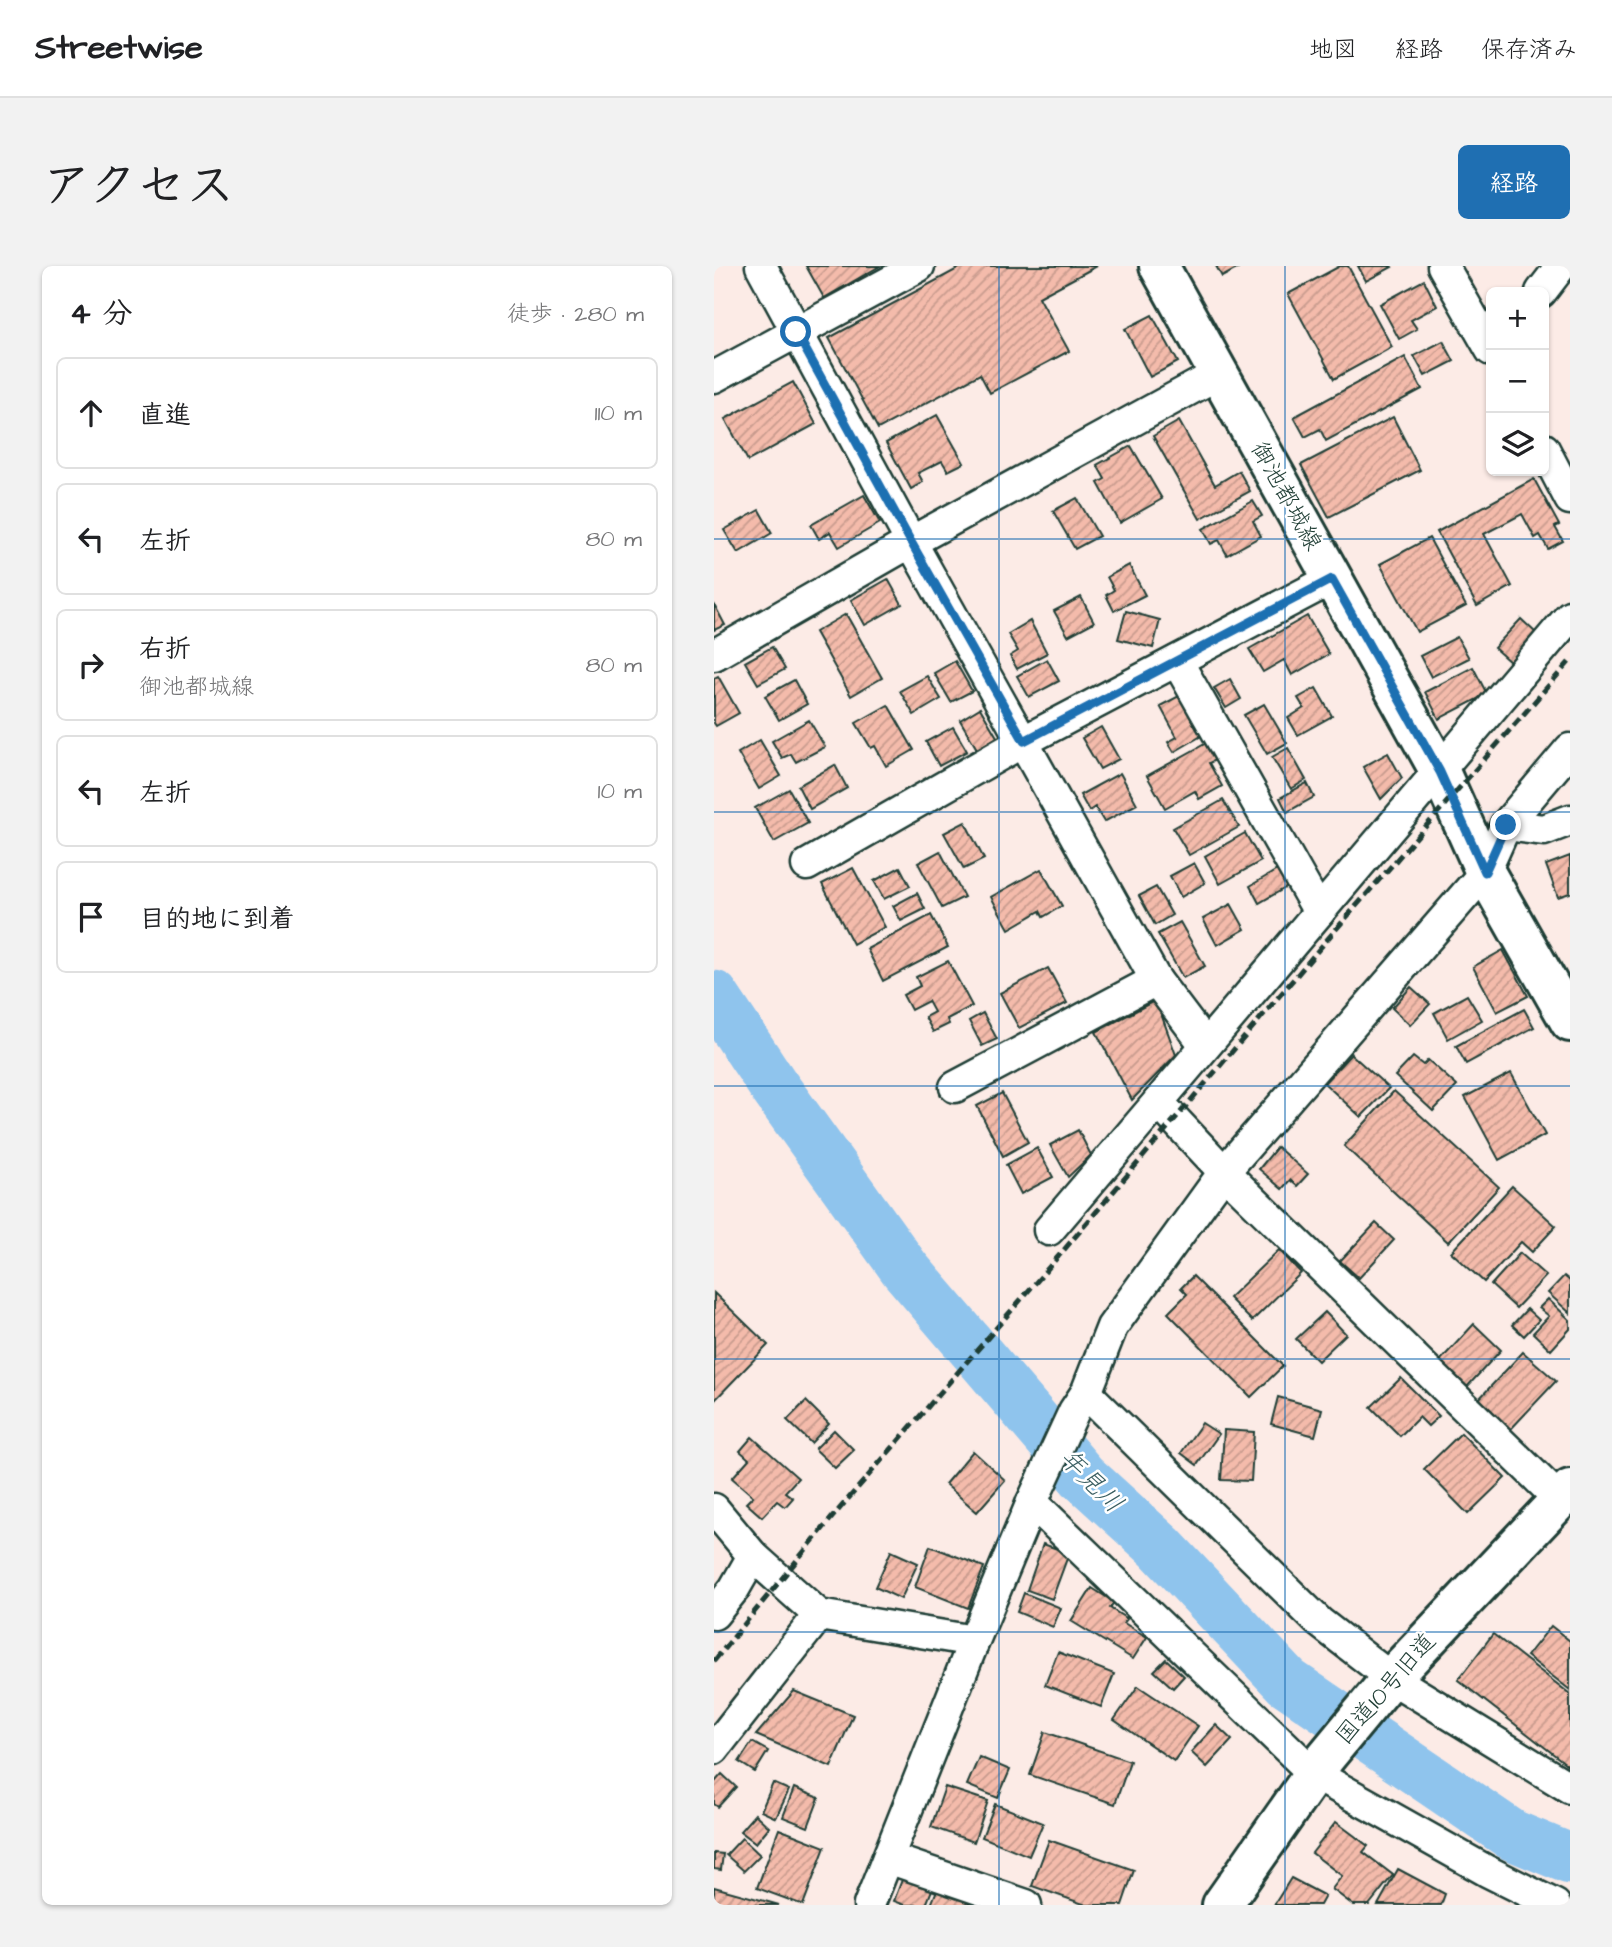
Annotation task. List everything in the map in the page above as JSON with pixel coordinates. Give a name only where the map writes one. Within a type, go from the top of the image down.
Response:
[{"type":"main road","name":"御池都城線","points":[[1159,266],[1440,772],[1485,872],[1570,1022]]},
{"type":"main road","name":"国道10号旧道","points":[[1222,1905],[1320,1766],[1391,1678],[1565,1494]]},
{"type":"street","points":[[761,266],[911,542],[1156,980],[1205,1045]]},
{"type":"street","points":[[714,377],[919,266]]},
{"type":"street","points":[[1443,266],[1486,341]]},
{"type":"street","points":[[1545,287],[1561,266]]},
{"type":"street","points":[[714,655],[911,542],[1218,374]]},
{"type":"street","points":[[1549,459],[1570,499]]},
{"type":"street","points":[[807,865],[1024,741],[1332,579]]},
{"type":"street","points":[[1049,1230],[1440,772],[1570,615]]},
{"type":"street","points":[[1177,661],[1319,912]]},
{"type":"street","points":[[869,1905],[1032,1502],[1112,1327],[1224,1172],[1485,872],[1506,825],[1570,749]]},
{"type":"street","points":[[1506,825],[1544,830],[1570,820]]},
{"type":"street","points":[[955,1087],[1156,980]]},
{"type":"street","points":[[1158,1102],[1224,1172],[1565,1494]]},
{"type":"street","points":[[1080,1402],[1319,1622],[1391,1678],[1570,1788]]},
{"type":"street","points":[[1032,1502],[1320,1766],[1486,1871],[1556,1905]]},
{"type":"street","points":[[714,1509],[753,1556],[819,1615],[974,1641]]},
{"type":"street","points":[[714,1614],[724,1584],[753,1556]]},
{"type":"street","points":[[714,1749],[819,1615]]},
{"type":"street","points":[[888,1858],[1026,1905]]},
{"type":"building","points":[[806,266],[880,266],[824,298]]},
{"type":"building","points":[[963,266],[1097,266],[1039,297],[1069,351],[990,393],[980,374],[878,429],[829,338]]},
{"type":"building","points":[[1216,266],[1242,266],[1222,277]]},
{"type":"building","points":[[1340,266],[1348,266],[1392,347],[1334,379],[1288,294]]},
{"type":"building","points":[[1358,266],[1391,266],[1392,267],[1366,281]]},
{"type":"building","points":[[1424,280],[1437,306],[1411,320],[1417,329],[1399,339],[1380,304]]},
{"type":"building","points":[[1152,315],[1178,362],[1150,377],[1125,329]]},
{"type":"building","points":[[1443,341],[1454,361],[1425,376],[1414,356]]},
{"type":"building","points":[[1405,357],[1422,389],[1326,441],[1320,429],[1305,437],[1294,417]]},
{"type":"building","points":[[793,382],[816,424],[748,461],[725,419]]},
{"type":"building","points":[[937,415],[964,463],[948,471],[942,461],[918,473],[923,482],[911,489],[886,443]]},
{"type":"building","points":[[1393,417],[1420,470],[1329,517],[1301,465]]},
{"type":"building","points":[[1179,421],[1215,485],[1239,471],[1250,491],[1200,519],[1153,436]]},
{"type":"building","points":[[1131,446],[1162,499],[1120,523],[1098,483],[1105,479],[1097,465]]},
{"type":"building","points":[[1534,479],[1559,525],[1555,527],[1563,541],[1548,549],[1540,535],[1535,538],[1522,514],[1484,534],[1512,586],[1477,606],[1437,532]]},
{"type":"building","points":[[864,495],[880,523],[839,547],[830,532],[819,539],[811,525]]},
{"type":"building","points":[[1077,498],[1099,536],[1075,549],[1053,511]]},
{"type":"building","points":[[1253,501],[1262,516],[1253,521],[1261,536],[1227,555],[1219,540],[1211,544],[1203,529]]},
{"type":"building","points":[[759,510],[772,533],[738,553],[724,530]]},
{"type":"building","points":[[1429,538],[1466,606],[1417,632],[1380,564]]},
{"type":"building","points":[[1129,565],[1145,595],[1114,611],[1106,595],[1114,590],[1107,577]]},
{"type":"building","points":[[888,579],[902,604],[865,625],[851,600]]},
{"type":"building","points":[[1081,597],[1094,622],[1068,636],[1054,611]]},
{"type":"building","points":[[714,604],[725,625],[714,630]]},
{"type":"building","points":[[1126,611],[1160,620],[1153,648],[1118,639]]},
{"type":"building","points":[[846,614],[882,678],[851,696],[815,632]]},
{"type":"building","points":[[1307,616],[1329,654],[1292,675],[1284,660],[1263,672],[1249,649]]},
{"type":"building","points":[[1521,619],[1536,633],[1510,662],[1494,648]]},
{"type":"building","points":[[1030,621],[1047,653],[1017,669],[1010,656],[1018,651],[1008,634]]},
{"type":"building","points":[[1457,637],[1469,658],[1431,677],[1420,656]]},
{"type":"building","points":[[772,647],[785,669],[758,684],[745,662]]},
{"type":"building","points":[[1047,659],[1059,681],[1029,697],[1017,676]]},
{"type":"building","points":[[955,661],[972,691],[951,702],[934,673]]},
{"type":"building","points":[[1473,667],[1487,694],[1439,719],[1425,692]]},
{"type":"building","points":[[718,676],[739,713],[716,726],[714,678]]},
{"type":"building","points":[[927,676],[941,699],[914,715],[900,691]]},
{"type":"building","points":[[1230,679],[1241,699],[1226,708],[1214,688]]},
{"type":"building","points":[[794,680],[807,704],[779,720],[765,696]]},
{"type":"building","points":[[1316,688],[1332,716],[1298,735],[1288,718],[1304,708],[1298,698]]},
{"type":"building","points":[[1181,695],[1203,735],[1174,752],[1168,742],[1177,737],[1160,706]]},
{"type":"building","points":[[1264,704],[1287,743],[1267,754],[1244,715]]},
{"type":"building","points":[[888,705],[914,750],[886,766],[875,746],[871,748],[856,723]]},
{"type":"building","points":[[980,708],[997,737],[977,749],[960,720]]},
{"type":"building","points":[[809,720],[825,747],[796,762],[791,754],[782,758],[772,741]]},
{"type":"building","points":[[953,727],[967,751],[939,766],[926,742]]},
{"type":"building","points":[[1101,727],[1119,759],[1100,769],[1082,738]]},
{"type":"building","points":[[760,740],[781,776],[759,789],[738,753]]},
{"type":"building","points":[[1210,741],[1219,758],[1209,763],[1222,786],[1199,799],[1195,791],[1165,808],[1147,776]]},
{"type":"building","points":[[1288,748],[1306,780],[1291,789],[1272,757]]},
{"type":"building","points":[[1388,753],[1402,778],[1381,799],[1363,767]]},
{"type":"building","points":[[835,765],[847,788],[810,809],[798,786]]},
{"type":"building","points":[[1120,773],[1137,804],[1104,822],[1095,807],[1089,811],[1080,795]]},
{"type":"building","points":[[1307,783],[1314,797],[1287,812],[1280,798]]},
{"type":"building","points":[[789,789],[808,823],[774,842],[755,808]]},
{"type":"building","points":[[1223,800],[1239,827],[1189,855],[1173,828]]},
{"type":"building","points":[[965,822],[984,859],[964,869],[944,833]]},
{"type":"building","points":[[1245,833],[1261,861],[1220,884],[1205,856]]},
{"type":"building","points":[[940,851],[964,897],[942,908],[918,863]]},
{"type":"building","points":[[1570,856],[1570,893],[1558,897],[1546,865]]},
{"type":"building","points":[[1194,863],[1205,883],[1181,897],[1170,876]]},
{"type":"building","points":[[900,867],[910,886],[884,899],[874,881]]},
{"type":"building","points":[[853,868],[885,927],[853,944],[822,884]]},
{"type":"building","points":[[1041,869],[1062,906],[1043,917],[1040,911],[1009,929],[991,897]]},
{"type":"building","points":[[1277,870],[1287,887],[1259,903],[1250,886]]},
{"type":"building","points":[[1156,887],[1172,915],[1155,925],[1139,896]]},
{"type":"building","points":[[917,893],[925,909],[901,921],[893,906]]},
{"type":"building","points":[[1231,904],[1245,929],[1217,945],[1203,919]]},
{"type":"building","points":[[931,915],[948,947],[883,981],[867,949]]},
{"type":"building","points":[[1180,922],[1205,966],[1183,978],[1158,934]]},
{"type":"building","points":[[1503,950],[1528,996],[1497,1012],[1473,967]]},
{"type":"building","points":[[948,961],[972,1006],[947,1019],[949,1024],[933,1032],[925,1017],[934,1012],[928,1001],[911,1010],[903,995],[920,986],[916,977]]},
{"type":"building","points":[[1048,968],[1067,1003],[1019,1028],[1000,993]]},
{"type":"building","points":[[1411,987],[1430,1004],[1410,1025],[1392,1008]]},
{"type":"building","points":[[1467,995],[1482,1020],[1448,1039],[1434,1013]]},
{"type":"building","points":[[1156,1000],[1176,1055],[1132,1100],[1096,1032]]},
{"type":"building","points":[[1524,1009],[1534,1027],[1466,1064],[1456,1046]]},
{"type":"building","points":[[983,1013],[997,1039],[982,1046],[969,1021]]},
{"type":"building","points":[[1351,1054],[1389,1088],[1361,1117],[1324,1083]]},
{"type":"building","points":[[1413,1057],[1423,1065],[1428,1060],[1457,1086],[1433,1111],[1395,1076]]},
{"type":"building","points":[[1511,1073],[1545,1135],[1499,1160],[1465,1097]]},
{"type":"building","points":[[1394,1091],[1499,1187],[1448,1242],[1344,1146]]},
{"type":"building","points":[[1002,1093],[1028,1142],[1003,1156],[977,1106]]},
{"type":"building","points":[[1078,1130],[1091,1155],[1068,1177],[1050,1145]]},
{"type":"building","points":[[1277,1147],[1308,1174],[1297,1186],[1290,1180],[1282,1189],[1259,1169]]},
{"type":"building","points":[[1037,1148],[1053,1177],[1021,1194],[1006,1165]]},
{"type":"building","points":[[1512,1186],[1556,1226],[1532,1252],[1521,1242],[1484,1282],[1451,1252]]},
{"type":"building","points":[[1376,1223],[1394,1240],[1359,1278],[1340,1261]]},
{"type":"building","points":[[1279,1250],[1301,1273],[1252,1321],[1229,1298]]},
{"type":"building","points":[[1520,1253],[1546,1276],[1516,1308],[1491,1285]]},
{"type":"building","points":[[1193,1276],[1283,1366],[1251,1397],[1168,1313],[1187,1294],[1181,1288]]},
{"type":"building","points":[[1564,1276],[1570,1281],[1570,1313],[1548,1293]]},
{"type":"building","points":[[714,1293],[768,1345],[714,1401]]},
{"type":"building","points":[[1548,1299],[1570,1320],[1570,1329],[1551,1350],[1533,1333],[1549,1316],[1539,1308]]},
{"type":"building","points":[[1527,1309],[1539,1320],[1524,1336],[1512,1325]]},
{"type":"building","points":[[1325,1312],[1346,1334],[1318,1361],[1296,1339]]},
{"type":"building","points":[[1474,1324],[1501,1350],[1466,1388],[1438,1363]]},
{"type":"building","points":[[1523,1352],[1556,1381],[1510,1430],[1478,1400]]},
{"type":"building","points":[[1401,1378],[1439,1416],[1428,1426],[1419,1417],[1400,1436],[1371,1407]]},
{"type":"building","points":[[1278,1397],[1322,1409],[1315,1436],[1271,1424]]},
{"type":"building","points":[[806,1401],[829,1424],[811,1443],[787,1420]]},
{"type":"building","points":[[1202,1423],[1219,1434],[1197,1465],[1181,1453]]},
{"type":"building","points":[[834,1430],[854,1450],[835,1468],[815,1449]]},
{"type":"building","points":[[1224,1430],[1254,1432],[1251,1481],[1221,1480]]},
{"type":"building","points":[[1461,1433],[1505,1478],[1468,1514],[1424,1469]]},
{"type":"building","points":[[752,1437],[798,1478],[785,1492],[793,1498],[785,1507],[777,1501],[762,1517],[746,1503],[753,1496],[732,1478],[749,1459],[740,1451]]},
{"type":"building","points":[[973,1451],[1005,1480],[977,1512],[945,1484]]},
{"type":"building","points":[[1043,1544],[1069,1553],[1052,1599],[1027,1590]]},
{"type":"building","points":[[930,1546],[984,1567],[968,1608],[915,1587]]},
{"type":"building","points":[[891,1551],[918,1563],[901,1599],[875,1587]]},
{"type":"building","points":[[1092,1588],[1114,1602],[1110,1608],[1127,1619],[1124,1623],[1147,1637],[1133,1659],[1071,1621]]},
{"type":"building","points":[[1024,1593],[1061,1608],[1053,1627],[1017,1612]]},
{"type":"building","points":[[1551,1626],[1570,1641],[1570,1690],[1527,1656]]},
{"type":"building","points":[[1493,1634],[1570,1694],[1570,1767],[1458,1680]]},
{"type":"building","points":[[1058,1652],[1114,1674],[1101,1707],[1045,1685]]},
{"type":"building","points":[[1166,1659],[1184,1676],[1173,1688],[1154,1671]]},
{"type":"building","points":[[1138,1686],[1198,1726],[1174,1761],[1114,1720]]},
{"type":"building","points":[[794,1691],[853,1715],[831,1767],[756,1735]]},
{"type":"building","points":[[1216,1725],[1232,1740],[1207,1767],[1191,1752]]},
{"type":"building","points":[[1045,1732],[1130,1761],[1115,1804],[1030,1775]]},
{"type":"building","points":[[752,1742],[768,1751],[755,1772],[739,1762]]},
{"type":"building","points":[[979,1757],[1010,1770],[998,1798],[967,1785]]},
{"type":"building","points":[[722,1774],[736,1787],[718,1807],[714,1804],[714,1783]]},
{"type":"building","points":[[773,1783],[789,1790],[776,1818],[761,1811]]},
{"type":"building","points":[[945,1787],[988,1801],[974,1842],[931,1827]]},
{"type":"building","points":[[794,1788],[819,1798],[808,1827],[783,1817]]},
{"type":"building","points":[[995,1804],[1043,1823],[1029,1856],[982,1837]]},
{"type":"building","points":[[755,1814],[769,1827],[756,1843],[740,1831]]},
{"type":"building","points":[[1336,1822],[1368,1846],[1363,1852],[1393,1875],[1369,1905],[1353,1905],[1332,1889],[1342,1876],[1312,1853]]},
{"type":"building","points":[[779,1829],[825,1847],[803,1905],[757,1888]]},
{"type":"building","points":[[742,1838],[760,1855],[744,1871],[726,1855]]},
{"type":"building","points":[[1049,1840],[1134,1870],[1122,1905],[1086,1905],[1032,1886]]},
{"type":"building","points":[[714,1853],[723,1854],[721,1870],[714,1869]]},
{"type":"building","points":[[1398,1869],[1445,1894],[1441,1905],[1378,1905]]},
{"type":"building","points":[[903,1877],[933,1887],[926,1905],[905,1905],[894,1901]]},
{"type":"building","points":[[1291,1878],[1325,1896],[1320,1905],[1274,1905]]},
{"type":"building","points":[[714,1887],[779,1905],[714,1905]]},
{"type":"building","points":[[937,1890],[969,1902],[968,1905],[931,1905]]},
{"type":"waterway","name":"年見川","points":[[714,996],[773,1085],[905,1269],[1082,1476],[1160,1547],[1287,1682],[1512,1835],[1570,1859]]},
{"type":"railway","points":[[714,1661],[835,1514],[1331,935],[1570,661]]},
{"type":"route","points":[[796,332],[1024,741],[1332,579],[1440,772],[1485,872],[1506,825]]}]
